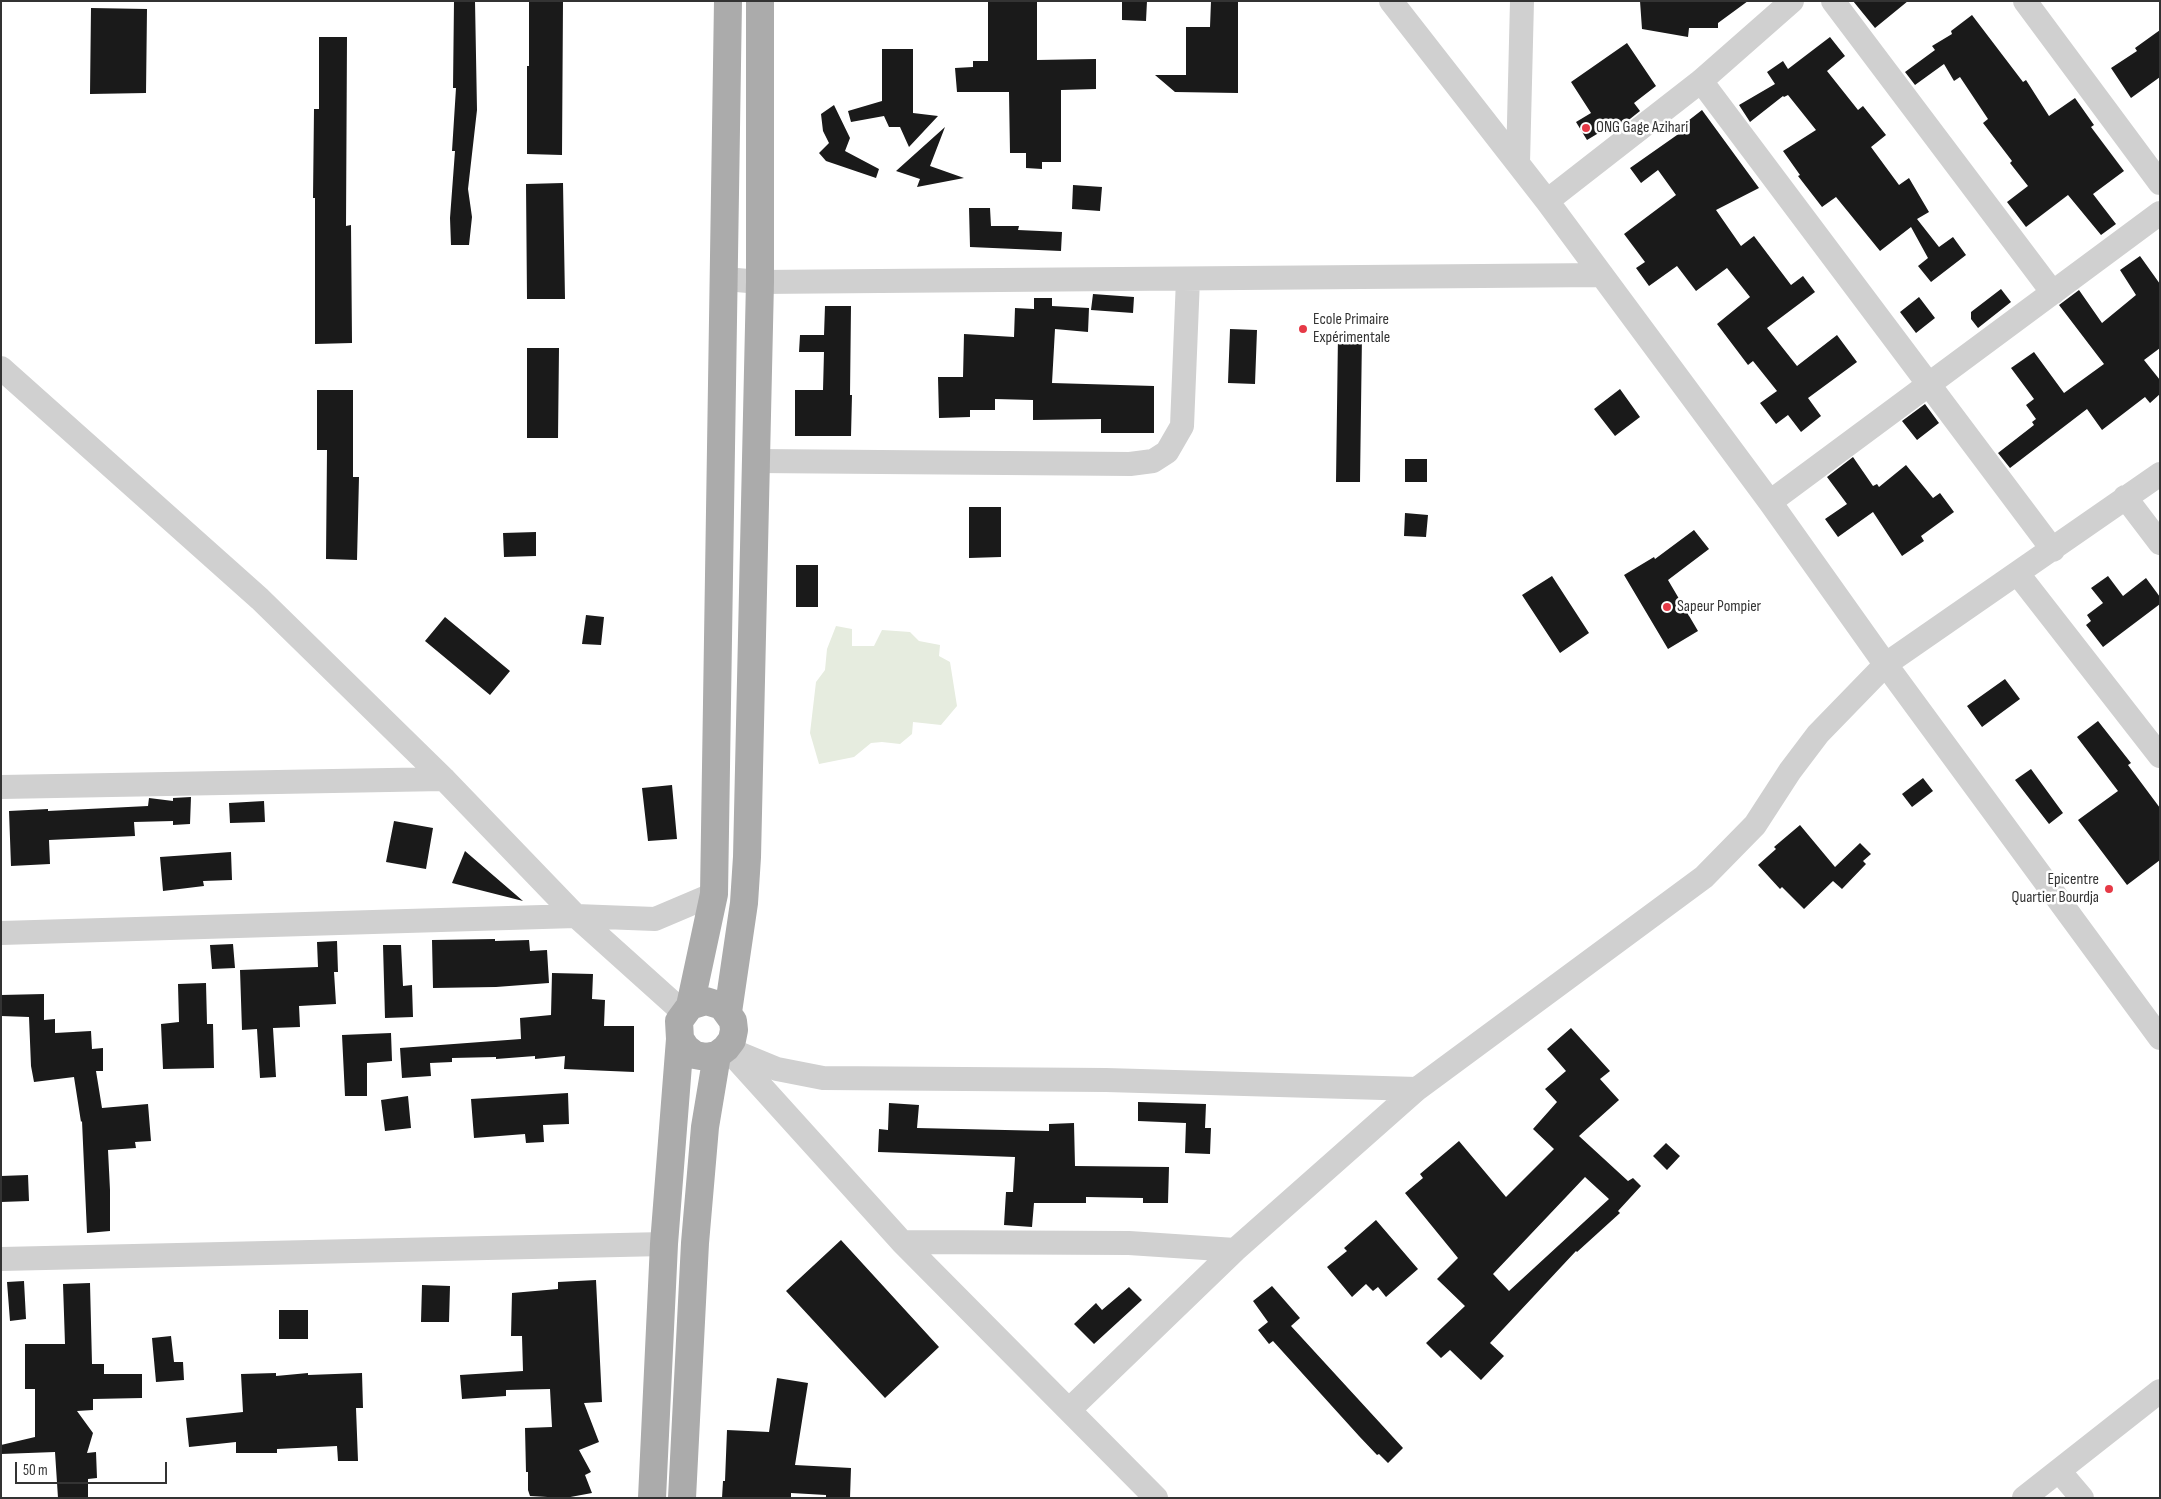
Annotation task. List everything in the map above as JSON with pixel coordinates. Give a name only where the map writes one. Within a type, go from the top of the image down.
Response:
[{"type":"main road","points":[[652,1498],[664,1244],[685,1019],[714,894],[728,1]]},
{"type":"main road","points":[[728,1012],[744,903],[747,857],[760,282],[760,1]]},
{"type":"main road","points":[[706,1001],[722,1006],[728,1012],[732,1021],[734,1030],[732,1040],[722,1051],[706,1057],[695,1055],[686,1048],[685,1019],[706,1001]]},
{"type":"main road","points":[[682,1498],[696,1233],[705,1126],[722,1051]]},
{"type":"street","points":[[1391,1],[1518,163],[1602,275],[1770,502],[1886,664],[2160,1038]]},
{"type":"street","points":[[1518,163],[1522,1]]},
{"type":"street","points":[[1547,201],[1701,81],[1792,1]]},
{"type":"street","points":[[1833,1],[2052,293]]},
{"type":"street","points":[[2024,1],[2160,183]]},
{"type":"street","points":[[1701,81],[2053,550]]},
{"type":"street","points":[[1770,502],[2160,213]]},
{"type":"street","points":[[725,280],[760,282],[1602,275]]},
{"type":"street","points":[[756,461],[1130,464],[1152,461],[1167,452],[1182,426],[1188,278]]},
{"type":"street","points":[[1,368],[260,599],[444,779],[576,916],[685,1019]]},
{"type":"street","points":[[1069,1410],[1235,1250],[1416,1089],[1704,877],[1755,825],[1790,771],[1818,734],[1886,664],[2160,474]]},
{"type":"street","points":[[2125,497],[2160,543]]},
{"type":"street","points":[[2018,574],[2160,756]]},
{"type":"street","points":[[1,787],[444,779]]},
{"type":"street","points":[[1,934],[576,916],[656,919],[714,894]]},
{"type":"street","points":[[722,1051],[777,1069],[824,1078],[1106,1080],[1416,1089]]},
{"type":"street","points":[[722,1051],[902,1242],[1156,1498]]},
{"type":"street","points":[[902,1242],[1129,1243],[1235,1250]]},
{"type":"street","points":[[1,1259],[664,1244]]},
{"type":"street","points":[[2024,1498],[2160,1391]]},
{"type":"street","points":[[2059,1471],[2082,1498]]},
{"type":"shaded area","points":[[836,626],[852,629],[852,646],[874,646],[882,630],[910,632],[919,641],[940,645],[939,656],[950,662],[957,706],[941,725],[913,722],[912,734],[900,744],[871,743],[854,757],[819,764],[810,733],[816,682],[825,670],[827,649]]},
{"type":"building","points":[[454,1],[475,1],[477,110],[468,189],[472,217],[469,245],[451,245],[450,218],[455,151],[452,151],[456,88],[453,88]]},
{"type":"building","points":[[529,1],[563,1],[562,155],[527,154]]},
{"type":"building","points":[[988,1],[1037,1],[1037,60],[1096,59],[1096,89],[1061,90],[1061,162],[1042,162],[1042,169],[1026,168],[1026,153],[1010,153],[1009,92],[957,92],[955,68],[973,67],[973,61],[988,61]]},
{"type":"building","points":[[1122,1],[1147,1],[1146,21],[1122,20]]},
{"type":"building","points":[[1211,1],[1238,1],[1238,93],[1175,92],[1155,75],[1186,75],[1186,27],[1210,27]]},
{"type":"building","points":[[1640,1],[1748,1],[1718,23],[1718,28],[1689,28],[1688,37],[1642,29]]},
{"type":"building","points":[[1853,1],[1908,1],[1875,28]]},
{"type":"building","points":[[91,8],[147,9],[146,93],[90,94]]},
{"type":"building","points":[[1972,15],[2023,82],[2026,80],[2049,116],[2075,98],[2094,125],[2091,127],[2124,171],[2093,194],[2116,224],[2101,235],[2068,195],[2026,227],[2007,202],[2028,186],[2010,163],[2012,161],[1983,123],[1988,119],[1960,77],[1954,81],[1944,64],[1915,85],[1905,72],[1935,50],[1932,46],[1952,34],[1951,31]]},
{"type":"building","points":[[2160,30],[2160,77],[2131,98],[2111,68],[2137,51],[2135,48]]},
{"type":"building","points":[[319,37],[347,37],[346,226],[351,225],[352,343],[315,344],[314,109],[319,109]]},
{"type":"building","points":[[1830,37],[1845,56],[1827,71],[1858,110],[1863,106],[1886,135],[1871,147],[1899,185],[1909,178],[1929,212],[1917,219],[1939,247],[1953,237],[1966,255],[1931,282],[1918,266],[1928,258],[1911,227],[1880,251],[1836,197],[1822,207],[1798,176],[1800,175],[1783,151],[1816,130],[1788,95],[1783,96],[1750,122],[1739,105],[1775,84],[1767,72],[1783,61],[1788,69]]},
{"type":"building","points":[[1627,43],[1656,86],[1634,103],[1640,111],[1611,134],[1607,128],[1587,140],[1576,122],[1591,113],[1571,82]]},
{"type":"building","points":[[882,49],[913,49],[913,113],[938,116],[909,147],[900,127],[889,127],[884,116],[851,122],[848,111],[882,101]]},
{"type":"building","points":[[834,105],[850,138],[845,151],[879,169],[876,178],[826,161],[819,153],[829,143],[823,131],[821,114]]},
{"type":"building","points":[[1702,110],[1759,188],[1716,210],[1741,246],[1754,236],[1791,285],[1803,276],[1815,292],[1767,328],[1797,366],[1837,335],[1857,362],[1808,398],[1821,416],[1801,432],[1788,415],[1776,424],[1760,403],[1777,391],[1753,361],[1748,365],[1717,324],[1750,297],[1727,268],[1696,291],[1677,266],[1649,286],[1636,268],[1645,262],[1624,234],[1676,195],[1658,170],[1641,183],[1630,168],[1687,128],[1684,124]]},
{"type":"building","points":[[945,127],[930,166],[964,178],[917,187],[920,179],[896,171]]},
{"type":"building","points":[[563,183],[565,299],[527,299],[526,184]]},
{"type":"building","points":[[1073,185],[1102,187],[1100,211],[1072,209]]},
{"type":"building","points":[[969,208],[990,208],[991,226],[1019,226],[1018,230],[1062,232],[1061,251],[970,247]]},
{"type":"building","points":[[2140,256],[2160,284],[2160,348],[2144,360],[2160,380],[2160,394],[2150,403],[2145,397],[2102,430],[2087,409],[2010,468],[1998,453],[2034,425],[2032,422],[2036,419],[2026,405],[2034,399],[2011,368],[2034,352],[2064,393],[2104,364],[2059,305],[2079,290],[2102,323],[2136,295],[2120,270]]},
{"type":"building","points":[[2001,289],[2011,302],[1978,328],[1971,319],[1971,312]]},
{"type":"building","points":[[1093,294],[1134,297],[1133,313],[1091,310]]},
{"type":"building","points":[[1919,297],[1935,318],[1916,333],[1900,312]]},
{"type":"building","points":[[1034,298],[1052,298],[1052,306],[1089,308],[1088,332],[1055,329],[1052,383],[1154,386],[1154,433],[1101,433],[1101,419],[1033,420],[1033,400],[995,399],[995,410],[970,410],[970,417],[939,418],[938,377],[963,377],[964,334],[1014,337],[1015,308],[1034,309]]},
{"type":"building","points":[[825,306],[851,306],[851,436],[795,436],[795,390],[823,390],[824,352],[799,352],[800,335],[824,335]]},
{"type":"building","points":[[1230,329],[1257,330],[1255,384],[1228,383]]},
{"type":"building","points":[[1338,334],[1362,334],[1360,482],[1336,482]]},
{"type":"building","points":[[527,348],[559,348],[558,438],[527,438]]},
{"type":"building","points":[[1620,389],[1640,417],[1615,436],[1594,409]]},
{"type":"building","points":[[317,390],[353,390],[353,477],[359,477],[357,560],[326,559],[327,450],[317,450]]},
{"type":"building","points":[[1925,404],[1939,423],[1917,440],[1902,421]]},
{"type":"building","points":[[1853,457],[1873,486],[1877,484],[1879,487],[1906,465],[1933,498],[1940,493],[1954,512],[1921,536],[1924,541],[1902,556],[1873,512],[1838,537],[1825,519],[1847,504],[1827,477]]},
{"type":"building","points":[[1405,459],[1427,459],[1427,482],[1405,482]]},
{"type":"building","points":[[969,507],[1001,507],[1001,557],[969,558]]},
{"type":"building","points":[[1405,513],[1428,515],[1426,537],[1404,536]]},
{"type":"building","points":[[1694,530],[1709,549],[1668,580],[1698,631],[1668,649],[1624,575],[1654,557],[1655,559]]},
{"type":"building","points":[[536,532],[536,556],[504,557],[503,533]]},
{"type":"building","points":[[796,565],[818,565],[818,607],[796,607]]},
{"type":"building","points":[[1552,576],[1589,633],[1560,653],[1522,595]]},
{"type":"building","points":[[2108,576],[2123,596],[2146,578],[2160,597],[2160,604],[2103,647],[2086,625],[2091,621],[2087,615],[2103,603],[2091,588]]},
{"type":"building","points":[[586,615],[604,617],[601,645],[582,644]]},
{"type":"building","points":[[445,617],[510,671],[490,695],[425,641]]},
{"type":"building","points":[[2005,679],[2020,699],[1982,727],[1967,706]]},
{"type":"building","points":[[2098,721],[2131,763],[2128,765],[2160,808],[2160,860],[2127,885],[2078,820],[2118,791],[2077,737]]},
{"type":"building","points":[[2031,769],[2063,813],[2049,824],[2015,780]]},
{"type":"building","points":[[1923,778],[1933,791],[1912,807],[1902,794]]},
{"type":"building","points":[[672,785],[677,839],[648,841],[642,788]]},
{"type":"building","points":[[191,797],[190,824],[173,825],[173,821],[134,822],[135,836],[49,840],[50,864],[11,866],[9,811],[148,806],[149,798],[173,801],[173,798]]},
{"type":"building","points":[[264,801],[265,822],[230,823],[229,803]]},
{"type":"building","points":[[394,821],[433,828],[426,869],[386,862]]},
{"type":"building","points":[[1800,825],[1835,867],[1860,843],[1871,854],[1863,861],[1866,864],[1842,889],[1833,881],[1804,909],[1782,887],[1780,889],[1758,865],[1776,849],[1774,847]]},
{"type":"building","points":[[465,851],[523,901],[452,883]]},
{"type":"building","points":[[231,852],[232,880],[203,881],[204,886],[163,891],[160,857]]},
{"type":"building","points":[[495,939],[495,941],[529,940],[530,951],[547,950],[549,983],[496,987],[433,988],[432,940]]},
{"type":"building","points":[[337,941],[338,972],[334,972],[336,1004],[299,1006],[300,1027],[273,1028],[276,1077],[260,1078],[257,1029],[242,1030],[240,970],[318,967],[317,942]]},
{"type":"building","points":[[233,944],[235,968],[212,969],[210,945]]},
{"type":"building","points":[[383,945],[401,945],[403,986],[412,985],[413,1017],[385,1018]]},
{"type":"building","points":[[552,973],[593,974],[592,999],[605,1000],[604,1026],[634,1026],[634,1072],[564,1069],[565,1056],[535,1059],[535,1056],[496,1059],[496,1057],[452,1058],[452,1062],[430,1063],[431,1076],[402,1078],[400,1048],[521,1039],[520,1018],[551,1015]]},
{"type":"building","points":[[206,983],[207,1024],[213,1024],[214,1068],[163,1069],[161,1024],[179,1022],[178,984]]},
{"type":"building","points":[[44,994],[44,1020],[55,1019],[55,1033],[91,1031],[92,1049],[103,1048],[103,1071],[96,1071],[102,1108],[148,1104],[151,1141],[135,1142],[136,1148],[108,1150],[110,1231],[87,1233],[82,1121],[74,1077],[34,1082],[31,1066],[29,1017],[1,1016],[1,995]]},
{"type":"building","points":[[1571,1028],[1610,1071],[1600,1079],[1619,1100],[1579,1136],[1628,1181],[1633,1178],[1641,1186],[1618,1211],[1620,1213],[1576,1251],[1490,1343],[1504,1356],[1481,1380],[1450,1350],[1441,1358],[1426,1343],[1465,1306],[1437,1279],[1458,1258],[1405,1193],[1423,1178],[1420,1174],[1459,1141],[1506,1197],[1554,1149],[1533,1129],[1557,1102],[1545,1089],[1566,1071],[1547,1049]],"holes":[[[1585,1177],[1609,1199],[1509,1291],[1493,1274]]]},
{"type":"building","points":[[391,1033],[392,1061],[367,1063],[367,1096],[345,1096],[342,1035]]},
{"type":"building","points":[[568,1093],[569,1124],[543,1125],[544,1142],[526,1143],[525,1134],[474,1138],[471,1099]]},
{"type":"building","points":[[408,1096],[411,1128],[385,1131],[381,1100]]},
{"type":"building","points":[[1138,1102],[1206,1104],[1205,1128],[1211,1128],[1210,1154],[1185,1153],[1186,1123],[1138,1121]]},
{"type":"building","points":[[889,1103],[919,1105],[917,1128],[1049,1131],[1049,1124],[1074,1123],[1075,1166],[1169,1167],[1168,1203],[1143,1203],[1143,1198],[1086,1197],[1086,1203],[1034,1203],[1032,1227],[1004,1225],[1006,1192],[1013,1192],[1015,1157],[878,1152],[879,1129],[888,1130]]},
{"type":"building","points":[[1666,1143],[1680,1156],[1667,1170],[1653,1156]]},
{"type":"building","points":[[28,1175],[29,1201],[1,1202],[1,1176]]},
{"type":"building","points":[[1376,1220],[1418,1269],[1386,1297],[1378,1287],[1373,1291],[1366,1284],[1352,1297],[1327,1267],[1347,1251],[1344,1248]]},
{"type":"building","points":[[841,1240],[939,1347],[885,1398],[786,1291]]},
{"type":"building","points":[[596,1280],[602,1402],[584,1403],[599,1442],[579,1450],[591,1472],[585,1475],[592,1493],[565,1498],[530,1496],[528,1472],[526,1472],[525,1428],[552,1427],[550,1389],[506,1390],[506,1396],[462,1399],[460,1375],[523,1371],[522,1336],[511,1336],[512,1293],[558,1289],[558,1282]]},
{"type":"building","points":[[24,1281],[26,1319],[10,1321],[7,1282]]},
{"type":"building","points":[[90,1283],[92,1364],[104,1364],[104,1374],[142,1374],[142,1398],[93,1399],[93,1410],[77,1411],[93,1433],[87,1453],[96,1452],[97,1478],[88,1479],[88,1498],[58,1498],[55,1452],[1,1454],[1,1445],[35,1437],[35,1389],[25,1389],[25,1344],[65,1344],[63,1284]]},
{"type":"building","points":[[422,1285],[450,1286],[449,1322],[421,1322]]},
{"type":"building","points":[[1272,1286],[1300,1318],[1291,1326],[1403,1448],[1388,1463],[1379,1454],[1377,1455],[1359,1436],[1273,1341],[1269,1344],[1258,1330],[1268,1322],[1253,1301]]},
{"type":"building","points":[[1129,1287],[1142,1300],[1094,1344],[1074,1324],[1096,1303],[1102,1310]]},
{"type":"building","points":[[279,1310],[308,1310],[308,1339],[279,1339]]},
{"type":"building","points":[[171,1336],[174,1362],[183,1362],[184,1380],[156,1382],[152,1338]]},
{"type":"building","points":[[276,1373],[276,1376],[308,1373],[308,1375],[362,1373],[363,1408],[356,1408],[358,1461],[338,1461],[337,1446],[277,1449],[277,1453],[236,1453],[236,1442],[189,1447],[186,1418],[243,1412],[241,1374]]},
{"type":"building","points":[[777,1378],[808,1383],[795,1465],[851,1468],[850,1498],[826,1498],[826,1495],[791,1493],[791,1498],[722,1498],[723,1481],[725,1481],[727,1430],[769,1432]]},
{"type":"place","name":"ONG Gage Azihari","points":[[1586,128]]},
{"type":"place","name":"Ecole Primaire Expérimentale","points":[[1303,329]]},
{"type":"place","name":"Sapeur Pompier","points":[[1667,607]]},
{"type":"place","name":"Epicentre Quartier Bourdja","points":[[2109,889]]}]
